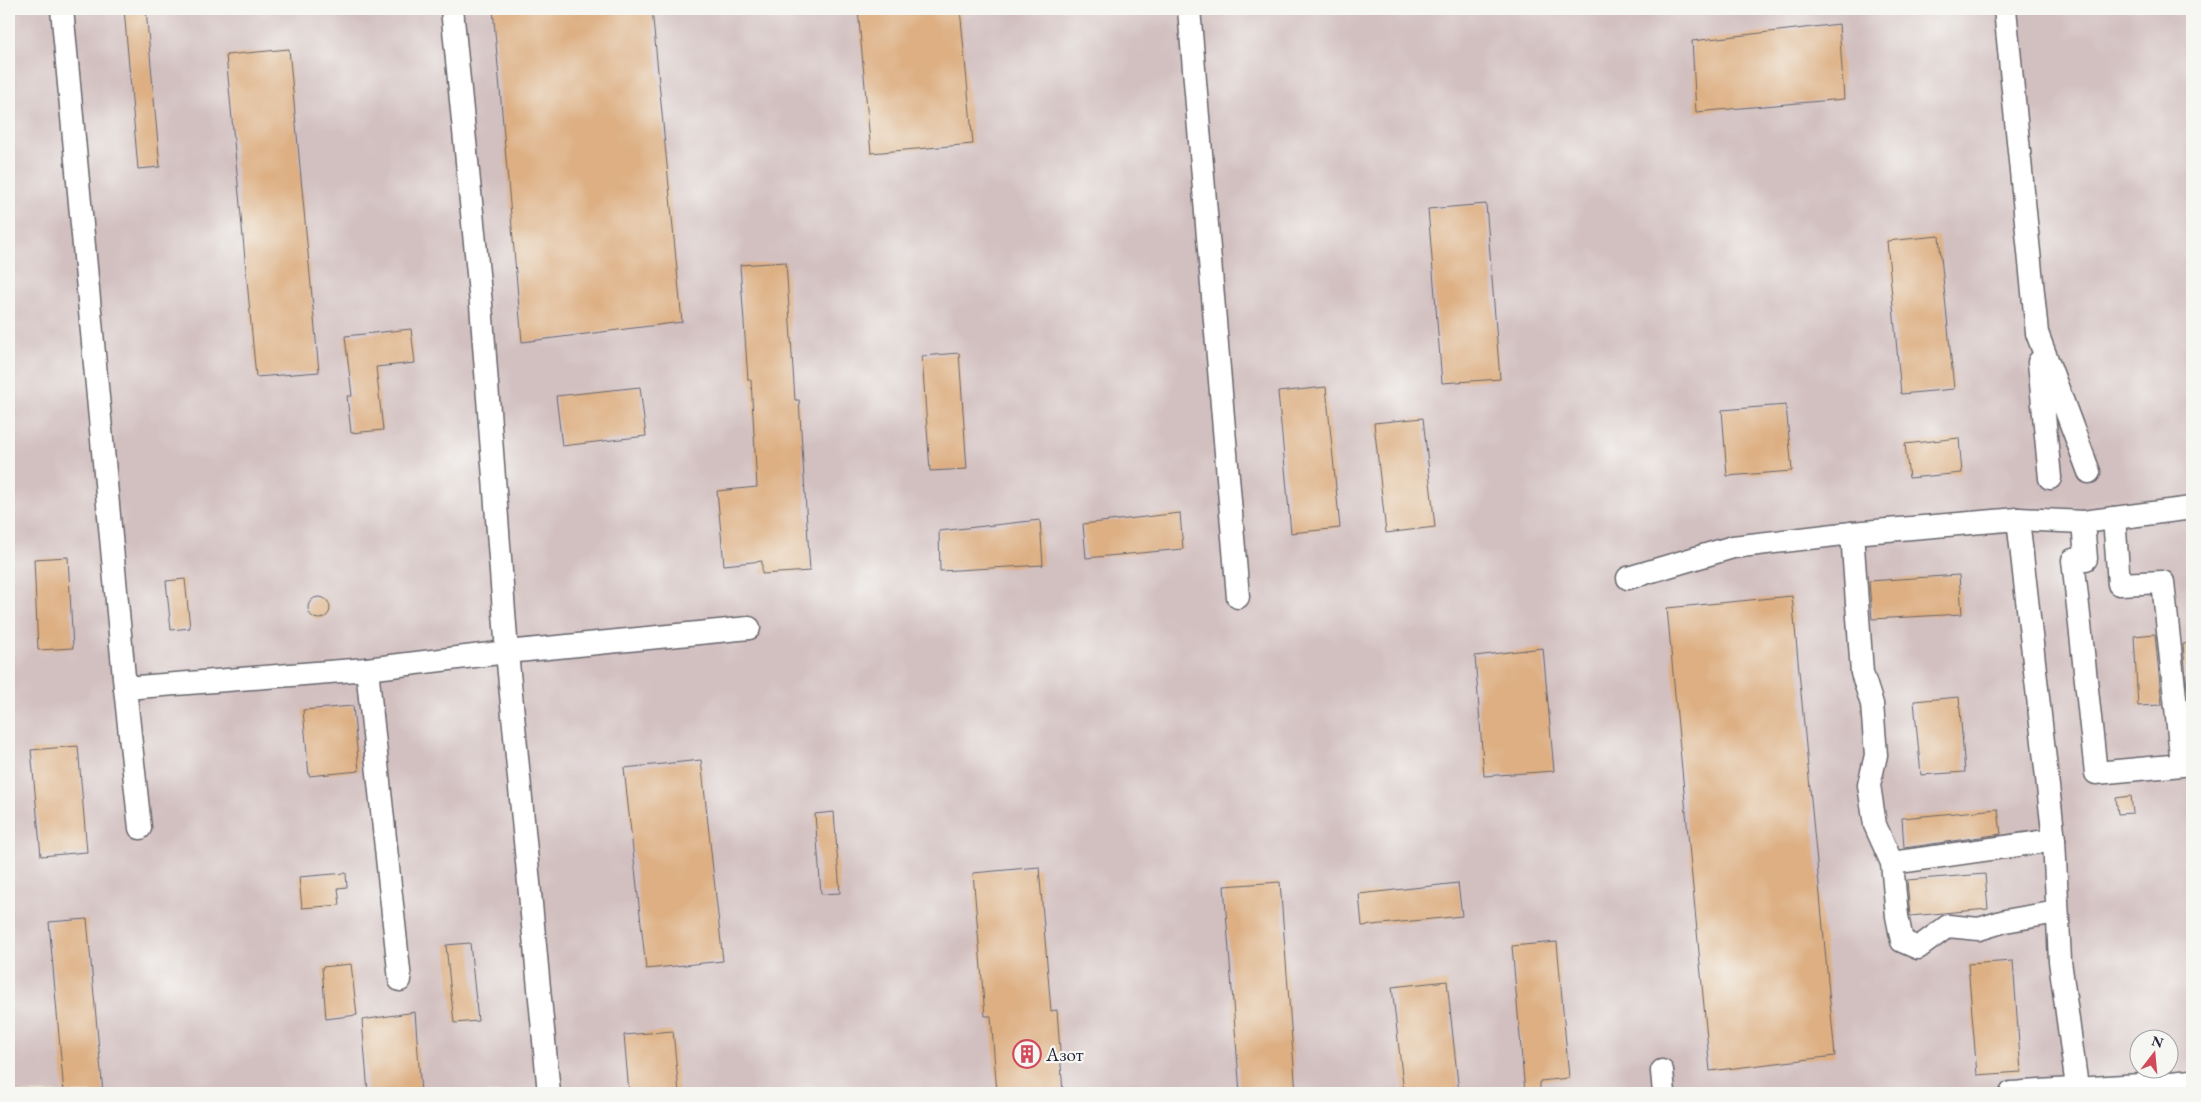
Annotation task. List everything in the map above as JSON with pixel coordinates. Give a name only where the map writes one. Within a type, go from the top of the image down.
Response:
[{"type":"lane","points":[[62,9],[140,828]]},
{"type":"lane","points":[[452,9],[481,304],[507,652],[549,1093]]},
{"type":"lane","points":[[1188,9],[1238,597]]},
{"type":"lane","points":[[2004,9],[2050,478]]},
{"type":"lane","points":[[2037,333],[2089,472]]},
{"type":"lane","points":[[1628,578],[1733,547],[1852,533],[2018,519],[2083,522],[2192,508]]},
{"type":"lane","points":[[2083,522],[2086,560],[2074,560],[2096,773],[2182,765],[2163,582],[2119,584],[2114,518]]},
{"type":"lane","points":[[2018,519],[2054,840],[2060,962],[2077,1087]]},
{"type":"lane","points":[[1852,533],[1862,673],[1872,704],[1876,755],[1868,785],[1876,825],[1892,863],[1897,916],[1902,941],[1918,948],[1948,926],[1979,929],[2005,921],[2057,912]]},
{"type":"lane","points":[[126,688],[367,668],[749,628]]},
{"type":"lane","points":[[367,668],[400,980]]},
{"type":"lane","points":[[1892,863],[2054,840]]},
{"type":"lane","points":[[1662,1070],[1664,1093]]},
{"type":"lane","points":[[2011,1093],[2077,1087],[2145,1086],[2192,1082]]},
{"type":"shaded area","points":[[9,9],[2192,9],[2192,1093],[9,1093]]},
{"type":"building","points":[[124,9],[146,9],[160,167],[138,169]]},
{"type":"building","points":[[493,9],[652,9],[682,322],[522,342]]},
{"type":"building","points":[[858,9],[960,9],[973,144],[871,153]]},
{"type":"building","points":[[1839,24],[1844,99],[1696,112],[1692,41]]},
{"type":"building","points":[[289,49],[319,372],[256,377],[226,55]]},
{"type":"building","points":[[1486,204],[1500,379],[1442,383],[1428,209]]},
{"type":"building","points":[[1939,236],[1954,389],[1901,394],[1887,241]]},
{"type":"building","points":[[786,262],[795,400],[799,400],[810,571],[762,574],[762,561],[724,565],[717,491],[757,487],[751,380],[748,380],[740,265]]},
{"type":"building","points":[[411,329],[415,363],[376,367],[383,430],[351,433],[347,396],[352,396],[345,336]]},
{"type":"building","points":[[959,353],[967,469],[930,471],[922,356]]},
{"type":"building","points":[[640,387],[646,436],[562,446],[556,396]]},
{"type":"building","points":[[1326,387],[1340,528],[1291,533],[1278,392]]},
{"type":"building","points":[[1786,405],[1792,471],[1727,476],[1722,410]]},
{"type":"building","points":[[1423,418],[1435,527],[1386,533],[1374,423]]},
{"type":"building","points":[[1959,438],[1962,473],[1909,478],[1905,444]]},
{"type":"building","points":[[1180,513],[1183,549],[1086,558],[1083,524]]},
{"type":"building","points":[[1040,520],[1043,565],[940,571],[939,531]]},
{"type":"building","points":[[68,557],[73,648],[38,650],[34,559]]},
{"type":"building","points":[[1959,575],[1962,614],[1872,619],[1869,581]]},
{"type":"building","points":[[185,579],[190,628],[171,630],[166,581]]},
{"type":"building","points":[[1792,596],[1835,1056],[1710,1071],[1667,608]]},
{"type":"building","points":[[319,597],[327,600],[330,608],[327,616],[319,619],[311,616],[308,608],[311,600]]},
{"type":"building","points":[[2155,634],[2162,705],[2138,706],[2134,636]]},
{"type":"building","points":[[2192,643],[2192,688],[2187,688],[2183,644]]},
{"type":"building","points":[[1543,648],[1554,771],[1484,776],[1475,656]]},
{"type":"building","points":[[1959,697],[1965,772],[1921,775],[1914,701]]},
{"type":"building","points":[[353,706],[359,771],[309,776],[303,710]]},
{"type":"building","points":[[78,746],[87,852],[41,856],[31,750]]},
{"type":"building","points":[[701,760],[723,961],[646,969],[624,768]]},
{"type":"building","points":[[2131,796],[2133,813],[2118,814],[2116,798]]},
{"type":"building","points":[[1998,809],[2001,834],[1904,848],[1902,818]]},
{"type":"building","points":[[834,812],[840,893],[821,894],[815,814]]},
{"type":"building","points":[[1039,867],[1051,1011],[1057,1010],[1063,1093],[997,1093],[991,1016],[985,1016],[973,873]]},
{"type":"building","points":[[346,873],[347,887],[338,888],[340,905],[302,908],[299,877]]},
{"type":"building","points":[[1985,874],[1988,909],[1910,916],[1907,880]]},
{"type":"building","points":[[1280,882],[1296,1093],[1240,1093],[1224,886]]},
{"type":"building","points":[[1458,883],[1462,916],[1362,926],[1359,894]]},
{"type":"building","points":[[87,919],[103,1093],[64,1093],[49,922]]},
{"type":"building","points":[[1557,942],[1569,1078],[1540,1081],[1540,1093],[1525,1093],[1512,946]]},
{"type":"building","points":[[470,943],[478,1021],[454,1023],[446,945]]},
{"type":"building","points":[[2013,961],[2021,1072],[1977,1075],[1968,964]]},
{"type":"building","points":[[351,964],[357,1015],[326,1019],[322,967]]},
{"type":"building","points":[[1447,981],[1459,1093],[1404,1093],[1392,987]]},
{"type":"building","points":[[415,1012],[421,1093],[368,1093],[362,1020]]},
{"type":"building","points":[[673,1031],[679,1093],[629,1093],[624,1035]]},
{"type":"place","name":"Азот","points":[[1027,1054]]}]
